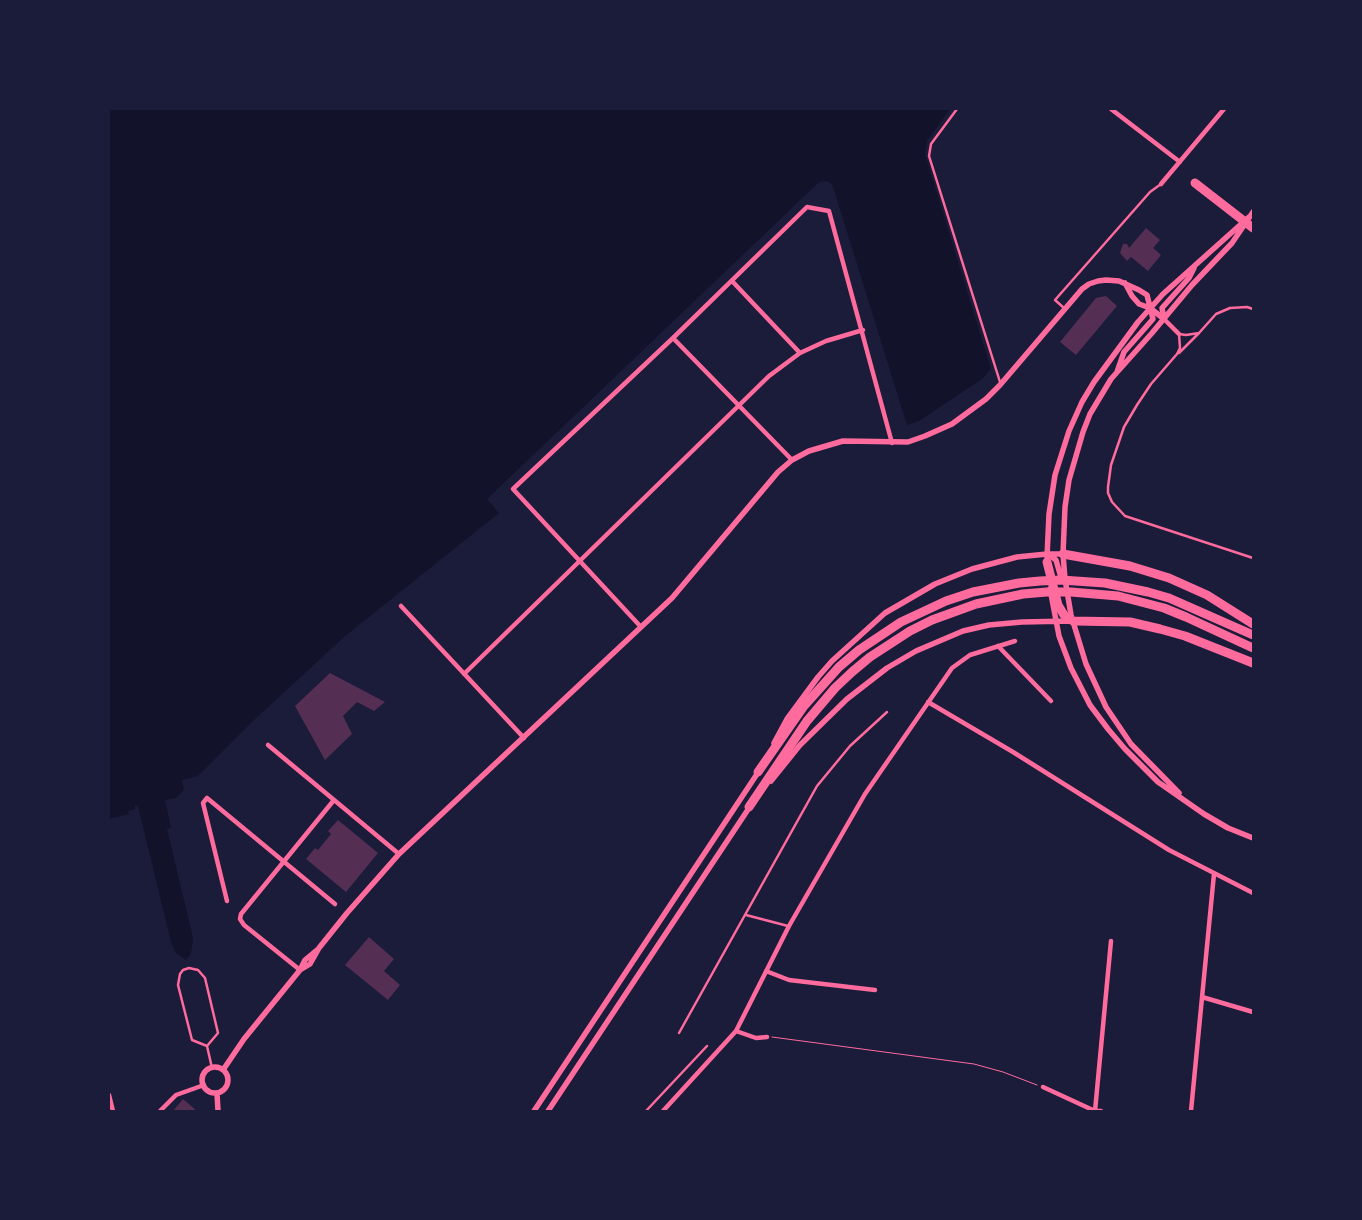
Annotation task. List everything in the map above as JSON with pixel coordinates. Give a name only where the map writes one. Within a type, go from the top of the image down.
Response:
[{"type":"highway","points":[[1195,182],[1253,228]]},
{"type":"highway","points":[[1064,557],[1130,566],[1169,578],[1207,595],[1253,624]]},
{"type":"highway","points":[[1047,559],[1058,604],[1070,616],[1142,624],[1185,636],[1253,663]]},
{"type":"highway","points":[[758,772],[804,706],[839,667],[859,650],[901,622],[946,601],[973,592],[1040,581],[1062,580],[1105,583],[1169,598],[1253,635]]},
{"type":"highway","points":[[749,807],[807,721],[835,688],[852,672],[870,656],[910,631],[932,620],[976,604],[1023,594],[1047,592],[1118,596],[1141,601],[1179,614],[1253,648]]},
{"type":"street","points":[[1111,109],[1180,162]]},
{"type":"street","points":[[1161,184],[1224,109]]},
{"type":"street","points":[[641,627],[513,489],[673,338],[807,207],[829,210],[892,443]]},
{"type":"street","points":[[1251,214],[1150,308],[1105,364],[1082,402],[1060,457],[1052,495],[1047,559],[1048,580],[1055,618],[1071,668],[1080,687],[1100,718],[1125,749],[1158,782],[1204,814],[1228,828],[1253,838]]},
{"type":"street","points":[[1186,800],[1131,744],[1106,707],[1086,664],[1070,616],[1064,557],[1065,506],[1074,461],[1090,414],[1117,372],[1192,285],[1232,243],[1251,214]]},
{"type":"street","points":[[1164,319],[1162,308],[1189,278],[1195,266]]},
{"type":"street","points":[[732,280],[800,353]]},
{"type":"street","points":[[223,1070],[244,1039],[300,970],[305,960],[319,948],[370,885],[399,854],[672,598],[778,472],[792,460],[809,451],[843,442],[908,442],[952,424],[969,413],[1000,385],[1082,289],[1089,284],[1106,280],[1126,283],[1147,295],[1153,319],[1124,352],[1117,372]]},
{"type":"street","points":[[1126,283],[1139,304],[1150,308],[1179,334]]},
{"type":"street","points":[[464,674],[768,376],[800,353],[826,341],[863,330]]},
{"type":"street","points":[[673,338],[792,460]]},
{"type":"street","points":[[534,1111],[758,772],[787,719],[818,677],[838,655],[885,613],[935,584],[967,571],[1017,557],[1047,559],[1064,557]]},
{"type":"street","points":[[401,606],[524,738]]},
{"type":"street","points":[[548,1111],[749,807],[816,729],[847,699],[886,668],[924,647],[963,631],[1002,623],[1070,616]]},
{"type":"street","points":[[663,1111],[736,1032],[789,926],[865,794],[952,668],[970,655],[1015,641]]},
{"type":"street","points":[[998,646],[1051,700]]},
{"type":"street","points":[[928,702],[1013,752],[1169,850],[1253,893]]},
{"type":"street","points":[[268,745],[399,854]]},
{"type":"street","points":[[227,901],[203,803],[208,798],[335,904]]},
{"type":"street","points":[[300,970],[244,925],[240,919],[244,909],[334,800]]},
{"type":"street","points":[[1191,1111],[1214,874]]},
{"type":"street","points":[[1095,1111],[1111,941]]},
{"type":"street","points":[[766,971],[789,980],[875,990]]},
{"type":"street","points":[[1202,997],[1253,1012]]},
{"type":"street","points":[[736,1032],[756,1038],[767,1037]]},
{"type":"street","points":[[212,1068],[223,1070],[228,1076],[228,1085],[222,1092],[209,1092],[203,1081],[205,1073],[212,1068]]},
{"type":"street","points":[[529,1111],[560,1072]]},
{"type":"street","points":[[160,1111],[179,1093],[204,1085]]},
{"type":"street","points":[[1043,1087],[1095,1111],[1101,1111]]},
{"type":"street","points":[[217,1093],[218,1111]]},
{"type":"street","points":[[109,1098],[113,1111]]},
{"type":"lane","points":[[957,109],[931,144],[929,156],[1000,385]]},
{"type":"lane","points":[[1065,309],[1055,300],[1150,192],[1161,184]]},
{"type":"lane","points":[[1253,309],[1238,307],[1223,310],[1209,320],[1151,384],[1124,428],[1111,465],[1108,493],[1116,508],[1125,516],[1253,558]]},
{"type":"lane","points":[[1177,354],[1180,348],[1179,334],[1198,333]]},
{"type":"lane","points":[[679,1033],[817,786],[850,746],[887,712]]},
{"type":"lane","points":[[746,915],[789,926]]},
{"type":"lane","points":[[188,968],[198,970],[205,978],[218,1033],[207,1046],[192,1040],[178,985],[180,974],[188,968]]},
{"type":"lane","points":[[207,1046],[212,1068]]},
{"type":"lane","points":[[646,1111],[707,1046]]},
{"type":"path","points":[[767,1037],[974,1064],[1003,1072],[1043,1087]]},
{"type":"shaded area","points":[[109,109],[950,109],[927,141],[925,154],[991,369],[982,379],[919,421],[907,425],[832,184],[826,181],[820,182],[487,499],[499,513],[344,637],[254,720],[198,776],[182,780],[184,790],[176,798],[165,800],[171,828],[167,829],[193,938],[191,953],[186,960],[175,952],[171,942],[138,806],[135,805],[135,809],[128,811],[129,814],[109,819]]},
{"type":"building","points":[[1146,228],[1160,240],[1153,248],[1161,255],[1148,271],[1131,257],[1127,261],[1120,253],[1123,244],[1127,244],[1129,248]]},
{"type":"building","points":[[1106,296],[1117,306],[1076,355],[1060,342],[1096,298]]},
{"type":"building","points":[[330,673],[385,702],[374,711],[357,702],[343,716],[352,734],[325,760],[295,706]]},
{"type":"building","points":[[338,820],[378,853],[346,892],[306,859],[315,848],[318,850],[331,834],[328,831]]},
{"type":"building","points":[[369,937],[394,959],[384,971],[400,985],[388,1000],[345,965]]},
{"type":"building","points":[[183,1099],[197,1111],[173,1111]]}]
